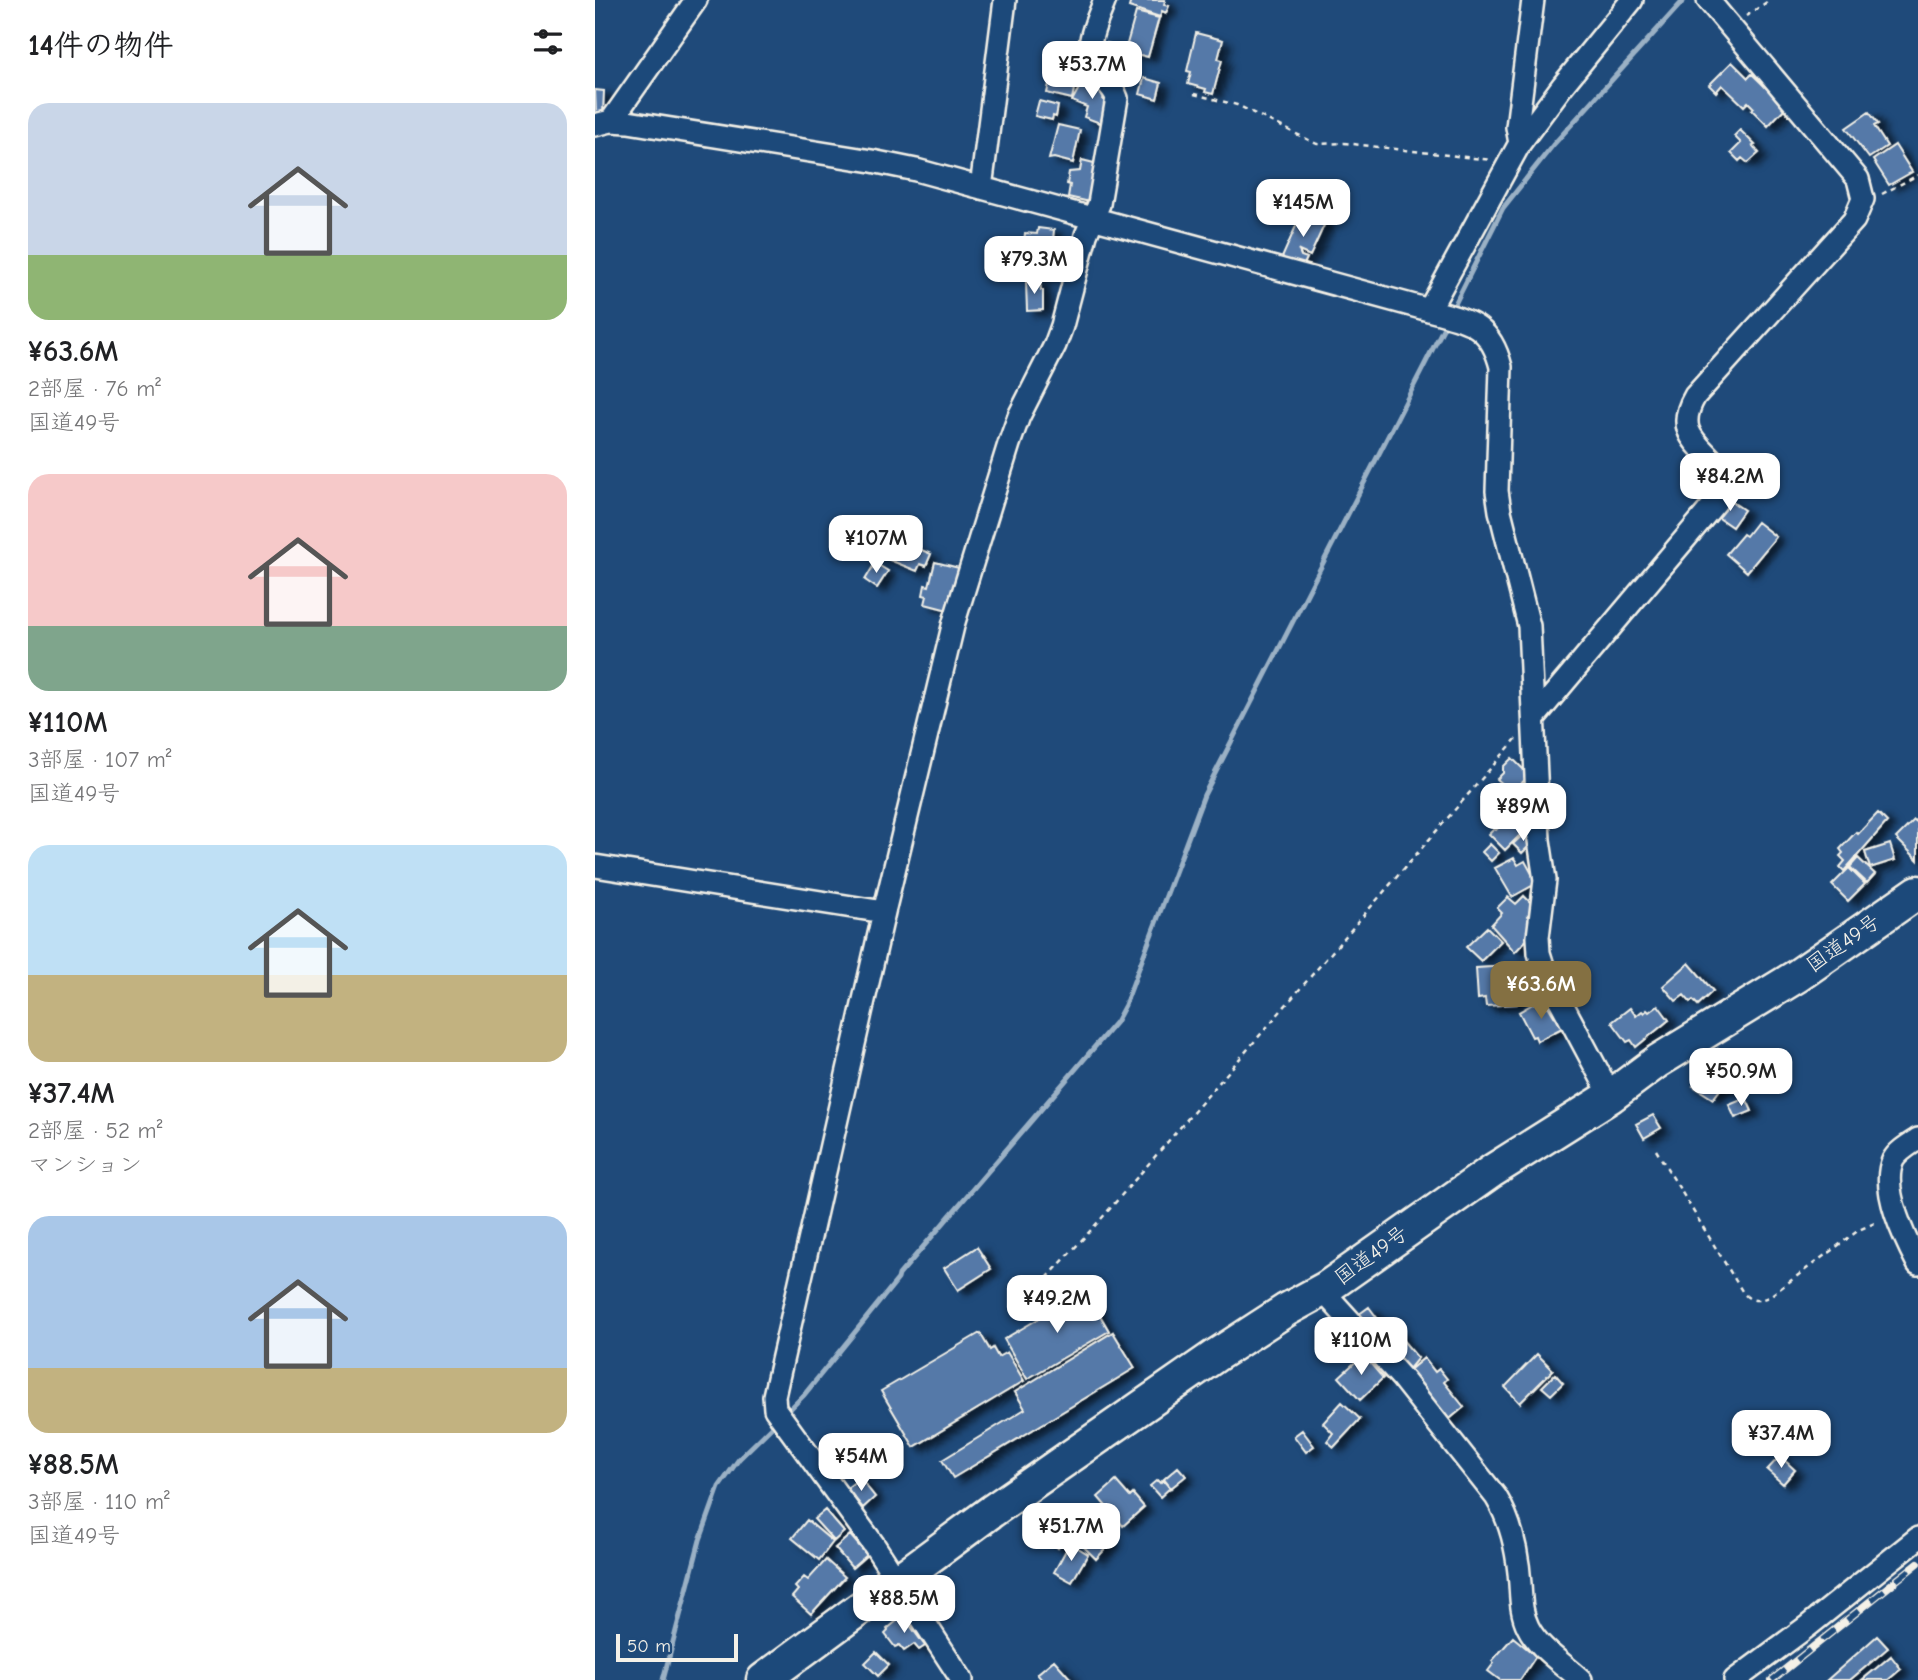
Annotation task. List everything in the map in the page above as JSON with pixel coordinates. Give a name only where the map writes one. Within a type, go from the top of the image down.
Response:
[{"type":"highway","name":"国道49号","points":[[763,1680],[1003,1504],[1203,1364],[1286,1310],[1326,1288],[1492,1171],[1611,1096],[1658,1062],[1797,976],[1918,892]]},
{"type":"street","points":[[697,0],[603,123],[872,161],[981,188],[1461,319],[1480,327],[1491,340],[1498,356],[1501,379],[1497,491],[1529,626],[1539,840],[1545,880],[1538,937],[1539,953],[1545,972],[1611,1096]]},
{"type":"street","points":[[981,188],[1005,0]]},
{"type":"street","points":[[962,1680],[874,1545],[775,1409],[774,1396],[884,912],[954,622],[1009,444],[1019,416],[1055,345],[1086,235],[1099,204],[1117,98],[1112,87],[1094,67],[1088,53],[1105,0]]},
{"type":"street","points":[[1520,143],[1517,127],[1533,0]]},
{"type":"street","points":[[1429,310],[1520,143],[1632,0]]},
{"type":"street","points":[[1534,718],[1716,502],[1724,486],[1724,475],[1689,434],[1687,414],[1690,404],[1854,220],[1863,199],[1858,179],[1708,0]]},
{"type":"street","points":[[595,866],[884,912]]},
{"type":"street","points":[[1918,1139],[1900,1152],[1892,1164],[1891,1182],[1896,1217],[1918,1264]]},
{"type":"street","points":[[1326,1288],[1333,1302],[1401,1377],[1496,1497],[1507,1515],[1528,1628],[1546,1649],[1581,1680]]},
{"type":"street","points":[[1735,1680],[1918,1538]]},
{"type":"path","points":[[1731,25],[1770,0]]},
{"type":"path","points":[[1194,94],[1237,105],[1317,144],[1344,143],[1508,162]]},
{"type":"path","points":[[1863,199],[1873,198],[1918,175]]},
{"type":"path","points":[[1047,1278],[1534,718]]},
{"type":"path","points":[[1656,1150],[1742,1291],[1752,1300],[1770,1296],[1859,1230],[1896,1217]]},
{"type":"building","points":[[1131,0],[1165,0],[1164,5],[1169,6],[1166,13],[1162,11],[1160,17],[1129,7]]},
{"type":"building","points":[[1136,12],[1159,18],[1148,57],[1125,51]]},
{"type":"building","points":[[1196,33],[1223,40],[1218,59],[1222,60],[1213,94],[1188,84],[1191,72],[1187,71]]},
{"type":"building","points":[[1107,43],[1125,48],[1119,70],[1101,65]]},
{"type":"building","points":[[1057,49],[1079,54],[1071,88],[1074,89],[1072,99],[1047,93]]},
{"type":"building","points":[[1732,62],[1748,78],[1752,74],[1786,107],[1768,126],[1748,102],[1744,106],[1722,85],[1716,92],[1709,85]]},
{"type":"building","points":[[1144,78],[1161,83],[1157,99],[1140,94]]},
{"type":"building","points":[[1084,79],[1107,91],[1103,99],[1108,104],[1100,123],[1084,117],[1087,107],[1072,101]]},
{"type":"building","points":[[595,90],[604,91],[603,113],[596,115]]},
{"type":"building","points":[[1039,101],[1058,106],[1056,117],[1053,116],[1052,120],[1035,116]]},
{"type":"building","points":[[1869,112],[1878,124],[1874,126],[1887,146],[1869,158],[1846,128]]},
{"type":"building","points":[[1058,125],[1080,130],[1073,163],[1049,159]]},
{"type":"building","points":[[1740,130],[1759,153],[1748,163],[1742,158],[1739,161],[1731,153],[1741,143],[1734,136]]},
{"type":"building","points":[[1895,145],[1912,172],[1889,185],[1873,160]]},
{"type":"building","points":[[1082,160],[1098,164],[1090,202],[1068,197],[1069,172],[1080,171]]},
{"type":"building","points":[[1303,210],[1326,221],[1310,256],[1299,251],[1301,256],[1307,258],[1302,269],[1281,260]]},
{"type":"building","points":[[1038,228],[1054,230],[1049,275],[1024,273],[1025,262],[1019,261],[1025,233],[1037,234]]},
{"type":"building","points":[[1040,281],[1043,310],[1027,311],[1026,282]]},
{"type":"building","points":[[1728,499],[1744,510],[1732,527],[1716,516]]},
{"type":"building","points":[[1757,522],[1776,537],[1747,572],[1726,554]]},
{"type":"building","points":[[874,534],[897,543],[898,540],[931,554],[926,566],[920,564],[917,571],[877,555],[879,552],[869,548]]},
{"type":"building","points":[[935,562],[959,568],[948,610],[925,604],[925,585],[929,586]]},
{"type":"building","points":[[875,563],[888,571],[877,588],[865,580]]},
{"type":"building","points":[[1512,758],[1529,775],[1513,793],[1497,779]]},
{"type":"building","points":[[1523,787],[1532,796],[1514,811],[1506,804]]},
{"type":"building","points":[[1517,809],[1527,819],[1522,824],[1527,828],[1505,850],[1489,834]]},
{"type":"building","points":[[1878,813],[1887,822],[1844,871],[1840,867],[1845,861],[1840,856],[1843,853],[1840,849]]},
{"type":"building","points":[[1914,820],[1918,823],[1918,860],[1896,838]]},
{"type":"building","points":[[1524,834],[1533,842],[1522,853],[1513,844]]},
{"type":"building","points":[[1490,844],[1499,853],[1491,861],[1482,852]]},
{"type":"building","points":[[1890,844],[1895,860],[1870,868],[1865,852]]},
{"type":"building","points":[[1514,858],[1518,865],[1525,861],[1537,883],[1512,897],[1495,868]]},
{"type":"building","points":[[1858,858],[1875,874],[1867,883],[1850,867]]},
{"type":"building","points":[[1849,868],[1865,884],[1848,901],[1832,885]]},
{"type":"building","points":[[1524,896],[1535,907],[1527,916],[1534,922],[1527,930],[1532,934],[1515,952],[1491,925],[1502,913],[1497,908],[1508,897],[1516,904]]},
{"type":"building","points":[[1487,927],[1501,941],[1481,961],[1466,947]]},
{"type":"building","points":[[1689,963],[1713,991],[1698,1005],[1693,1000],[1690,1002],[1684,995],[1676,1001],[1663,986]]},
{"type":"building","points":[[1508,966],[1510,989],[1516,988],[1517,1004],[1486,1006],[1485,998],[1478,999],[1476,968]]},
{"type":"building","points":[[1540,1000],[1544,1008],[1548,1006],[1554,1016],[1559,1013],[1566,1026],[1537,1041],[1535,1036],[1532,1037],[1519,1012]]},
{"type":"building","points":[[1658,1005],[1669,1020],[1636,1047],[1631,1040],[1627,1042],[1612,1022],[1630,1008],[1636,1016],[1642,1011],[1649,1012]]},
{"type":"building","points":[[1718,1049],[1738,1063],[1730,1074],[1735,1077],[1727,1090],[1722,1087],[1713,1099],[1693,1086]]},
{"type":"building","points":[[1746,1098],[1752,1111],[1735,1118],[1729,1105]]},
{"type":"building","points":[[1653,1115],[1661,1128],[1644,1138],[1636,1124]]},
{"type":"building","points":[[977,1247],[991,1269],[958,1290],[944,1268]]},
{"type":"building","points":[[1086,1291],[1109,1331],[1027,1379],[1004,1339]]},
{"type":"building","points":[[1369,1307],[1383,1326],[1370,1336],[1358,1315]]},
{"type":"building","points":[[1398,1329],[1401,1334],[1399,1336],[1418,1358],[1408,1370],[1380,1344]]},
{"type":"building","points":[[1113,1332],[1135,1368],[953,1478],[942,1460],[1025,1409],[1015,1392]]},
{"type":"building","points":[[980,1333],[990,1350],[993,1348],[998,1357],[1007,1352],[1024,1381],[914,1447],[881,1391]]},
{"type":"building","points":[[1537,1354],[1553,1370],[1520,1403],[1505,1387]]},
{"type":"building","points":[[1363,1355],[1383,1378],[1360,1400],[1339,1377]]},
{"type":"building","points":[[1424,1358],[1435,1372],[1439,1369],[1447,1379],[1444,1382],[1464,1407],[1446,1422],[1406,1373]]},
{"type":"building","points":[[1555,1374],[1563,1383],[1551,1395],[1542,1387]]},
{"type":"building","points":[[1342,1402],[1360,1419],[1334,1447],[1327,1441],[1333,1433],[1323,1423]]},
{"type":"building","points":[[1302,1430],[1314,1446],[1306,1452],[1294,1436]]},
{"type":"building","points":[[1780,1456],[1795,1470],[1783,1484],[1767,1470]]},
{"type":"building","points":[[1178,1467],[1186,1476],[1171,1488],[1164,1479]]},
{"type":"building","points":[[860,1478],[875,1497],[863,1508],[847,1488]]},
{"type":"building","points":[[1157,1480],[1160,1483],[1163,1480],[1170,1488],[1160,1497],[1150,1486]]},
{"type":"building","points":[[1116,1481],[1130,1497],[1133,1494],[1144,1507],[1123,1526],[1098,1497]]},
{"type":"building","points":[[1055,1508],[1076,1526],[1058,1548],[1037,1530]]},
{"type":"building","points":[[825,1510],[844,1532],[834,1541],[814,1519]]},
{"type":"building","points":[[807,1520],[833,1542],[819,1560],[792,1538]]},
{"type":"building","points":[[1100,1531],[1112,1542],[1096,1559],[1084,1547]]},
{"type":"building","points":[[850,1535],[867,1555],[852,1568],[835,1548]]},
{"type":"building","points":[[1070,1543],[1088,1554],[1072,1582],[1054,1572]]},
{"type":"building","points":[[826,1560],[845,1577],[811,1614],[792,1597],[798,1590],[795,1587],[804,1577],[808,1580]]},
{"type":"building","points":[[903,1616],[925,1646],[919,1650],[914,1644],[904,1651],[899,1645],[895,1647],[885,1634],[887,1629]]},
{"type":"building","points":[[1877,1636],[1888,1648],[1850,1680],[1827,1680]]},
{"type":"building","points":[[1513,1637],[1536,1656],[1520,1680],[1500,1680],[1488,1671],[1494,1663],[1492,1661]]},
{"type":"building","points":[[876,1652],[889,1665],[878,1676],[865,1663]]},
{"type":"building","points":[[1891,1656],[1901,1669],[1888,1680],[1862,1680]]},
{"type":"building","points":[[1054,1660],[1070,1678],[1068,1680],[1042,1680],[1037,1674]]},
{"type":"waterway","points":[[1451,312],[1503,208],[1553,145],[1684,0]]},
{"type":"waterway","points":[[784,1415],[804,1395],[899,1275],[1116,1022],[1125,1005],[1204,795],[1447,321]]},
{"type":"waterway","points":[[663,1680],[700,1540],[719,1487],[739,1459],[777,1422]]},
{"type":"railway","points":[[1772,1680],[1918,1563]]}]
